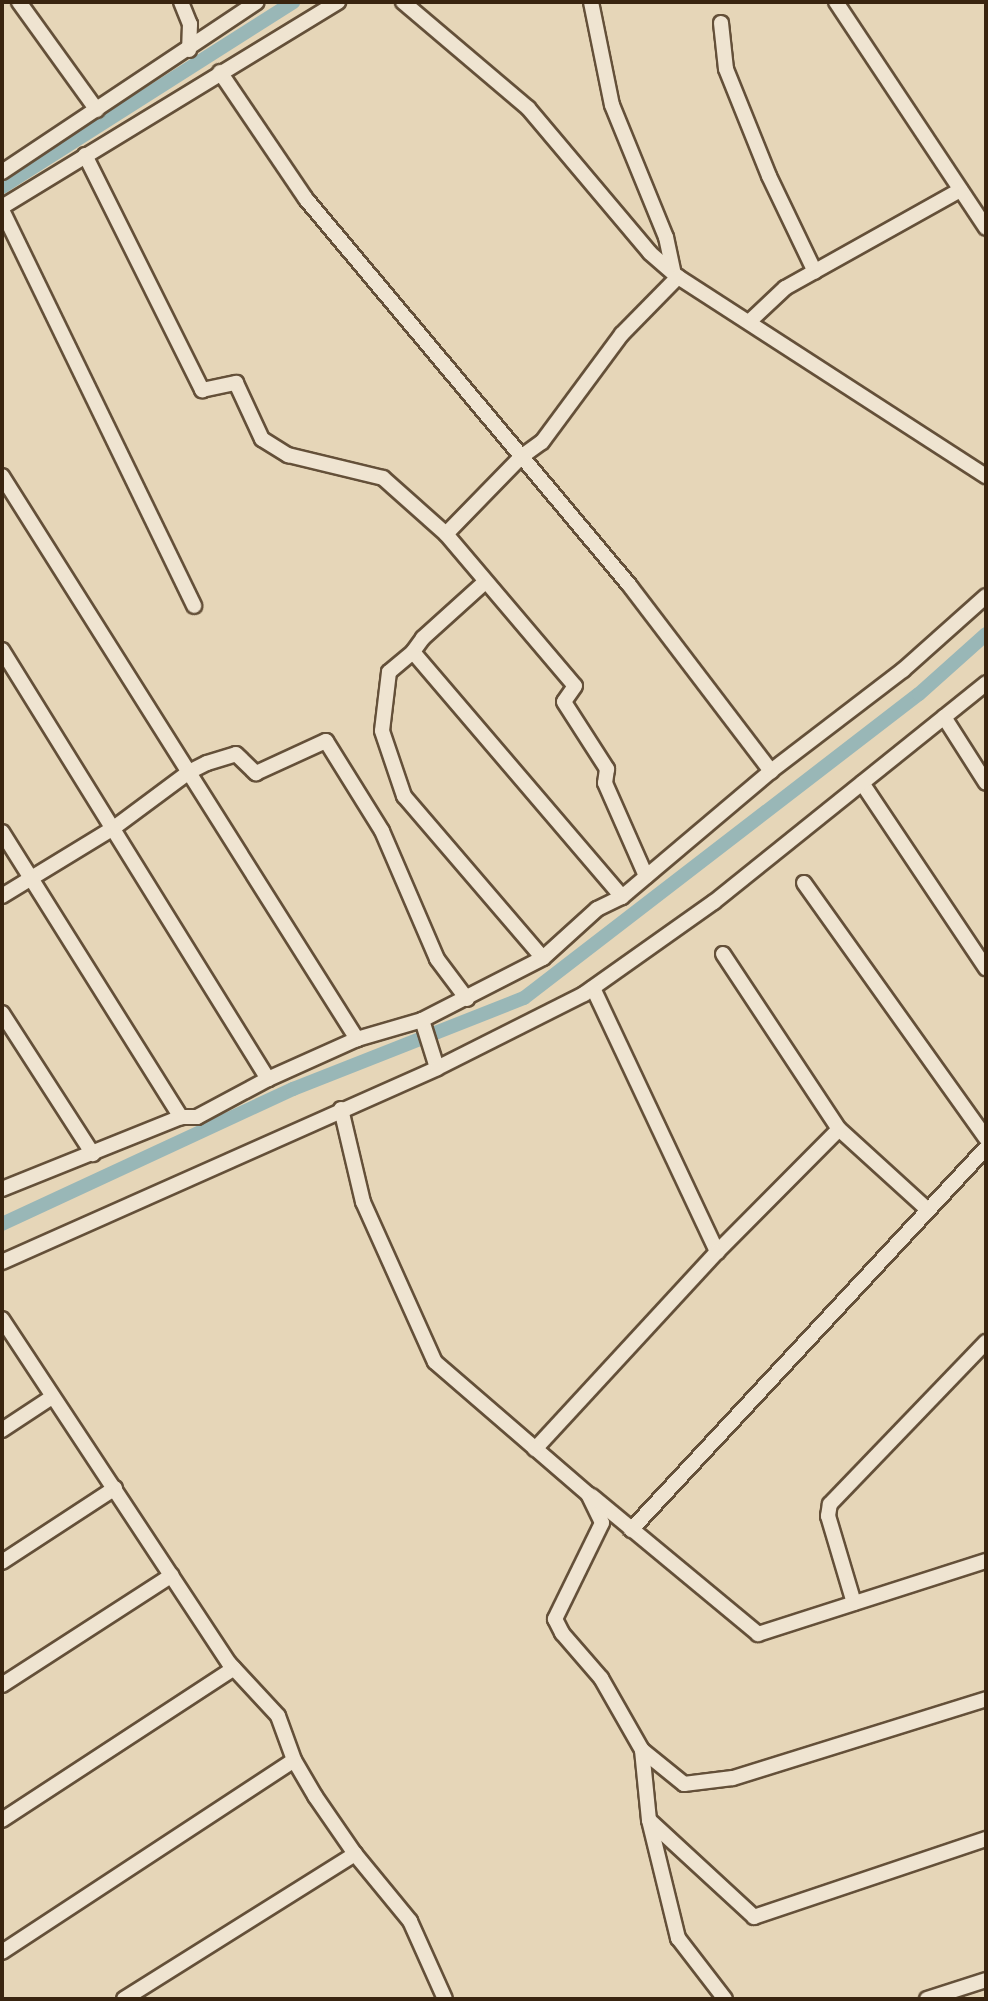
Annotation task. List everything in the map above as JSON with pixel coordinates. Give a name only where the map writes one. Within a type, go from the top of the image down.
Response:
[{"type":"street","points":[[19,2],[97,110]]},
{"type":"street","points":[[181,2],[190,24],[189,50]]},
{"type":"street","points":[[2,172],[257,2]]},
{"type":"street","points":[[194,606],[2,209],[85,155],[338,2]]},
{"type":"street","points":[[403,2],[528,108],[650,253],[675,274],[986,476]]},
{"type":"street","points":[[591,2],[612,105],[666,237],[675,274]]},
{"type":"street","points":[[836,2],[986,228]]},
{"type":"street","points":[[721,23],[726,69],[769,176],[815,272]]},
{"type":"street","points":[[220,72],[306,199],[630,586],[771,771]]},
{"type":"street","points":[[85,155],[202,390],[236,383],[262,439],[288,455],[383,478],[446,534],[575,686],[564,702],[607,769],[605,783],[646,876]]},
{"type":"street","points":[[750,321],[785,288],[960,190]]},
{"type":"street","points":[[446,534],[521,457],[542,442],[622,334],[675,274]]},
{"type":"street","points":[[2,476],[357,1039]]},
{"type":"street","points":[[485,582],[389,672],[382,731],[404,796],[543,958]]},
{"type":"street","points":[[2,1189],[181,1117],[197,1117],[268,1079],[357,1039],[422,1020],[543,958],[597,909],[622,897],[771,771],[903,670],[986,596]]},
{"type":"street","points":[[2,650],[115,827],[268,1079]]},
{"type":"street","points":[[413,652],[622,897]]},
{"type":"street","points":[[2,1262],[437,1068],[593,988],[714,902],[986,683]]},
{"type":"street","points":[[944,717],[986,783]]},
{"type":"street","points":[[2,896],[30,876],[115,827],[189,772],[236,754],[256,773],[326,741],[382,831],[437,959],[467,999]]},
{"type":"street","points":[[862,783],[986,968]]},
{"type":"street","points":[[2,832],[181,1117]]},
{"type":"street","points":[[804,883],[986,1138]]},
{"type":"street","points":[[723,954],[839,1129],[927,1209]]},
{"type":"street","points":[[593,988],[717,1252]]},
{"type":"street","points":[[2,1013],[93,1154]]},
{"type":"street","points":[[422,1020],[437,1068]]},
{"type":"street","points":[[341,1109],[363,1202],[435,1362],[588,1494],[758,1634],[986,1561]]},
{"type":"street","points":[[535,1449],[717,1252],[839,1129]]},
{"type":"street","points":[[631,1530],[986,1148]]},
{"type":"street","points":[[2,1319],[234,1668],[278,1716],[294,1760],[355,1854],[410,1921],[445,1999]]},
{"type":"street","points":[[854,1603],[828,1516],[830,1504],[986,1342]]},
{"type":"street","points":[[2,1430],[52,1397]]},
{"type":"street","points":[[2,1562],[115,1488]]},
{"type":"street","points":[[588,1494],[602,1523],[555,1619],[562,1633],[601,1678],[642,1750],[684,1784],[733,1778],[986,1699]]},
{"type":"street","points":[[2,1685],[172,1575]]},
{"type":"street","points":[[2,1820],[234,1668]]},
{"type":"street","points":[[642,1750],[649,1820],[678,1938],[725,1999]]},
{"type":"street","points":[[2,1952],[294,1760]]},
{"type":"street","points":[[649,1820],[754,1917],[986,1839]]},
{"type":"street","points":[[124,1999],[355,1854]]},
{"type":"street","points":[[927,1999],[986,1980]]},
{"type":"waterway","points":[[2,187],[293,2]]},
{"type":"waterway","points":[[2,1224],[293,1089],[524,998],[919,694],[986,634]]}]
